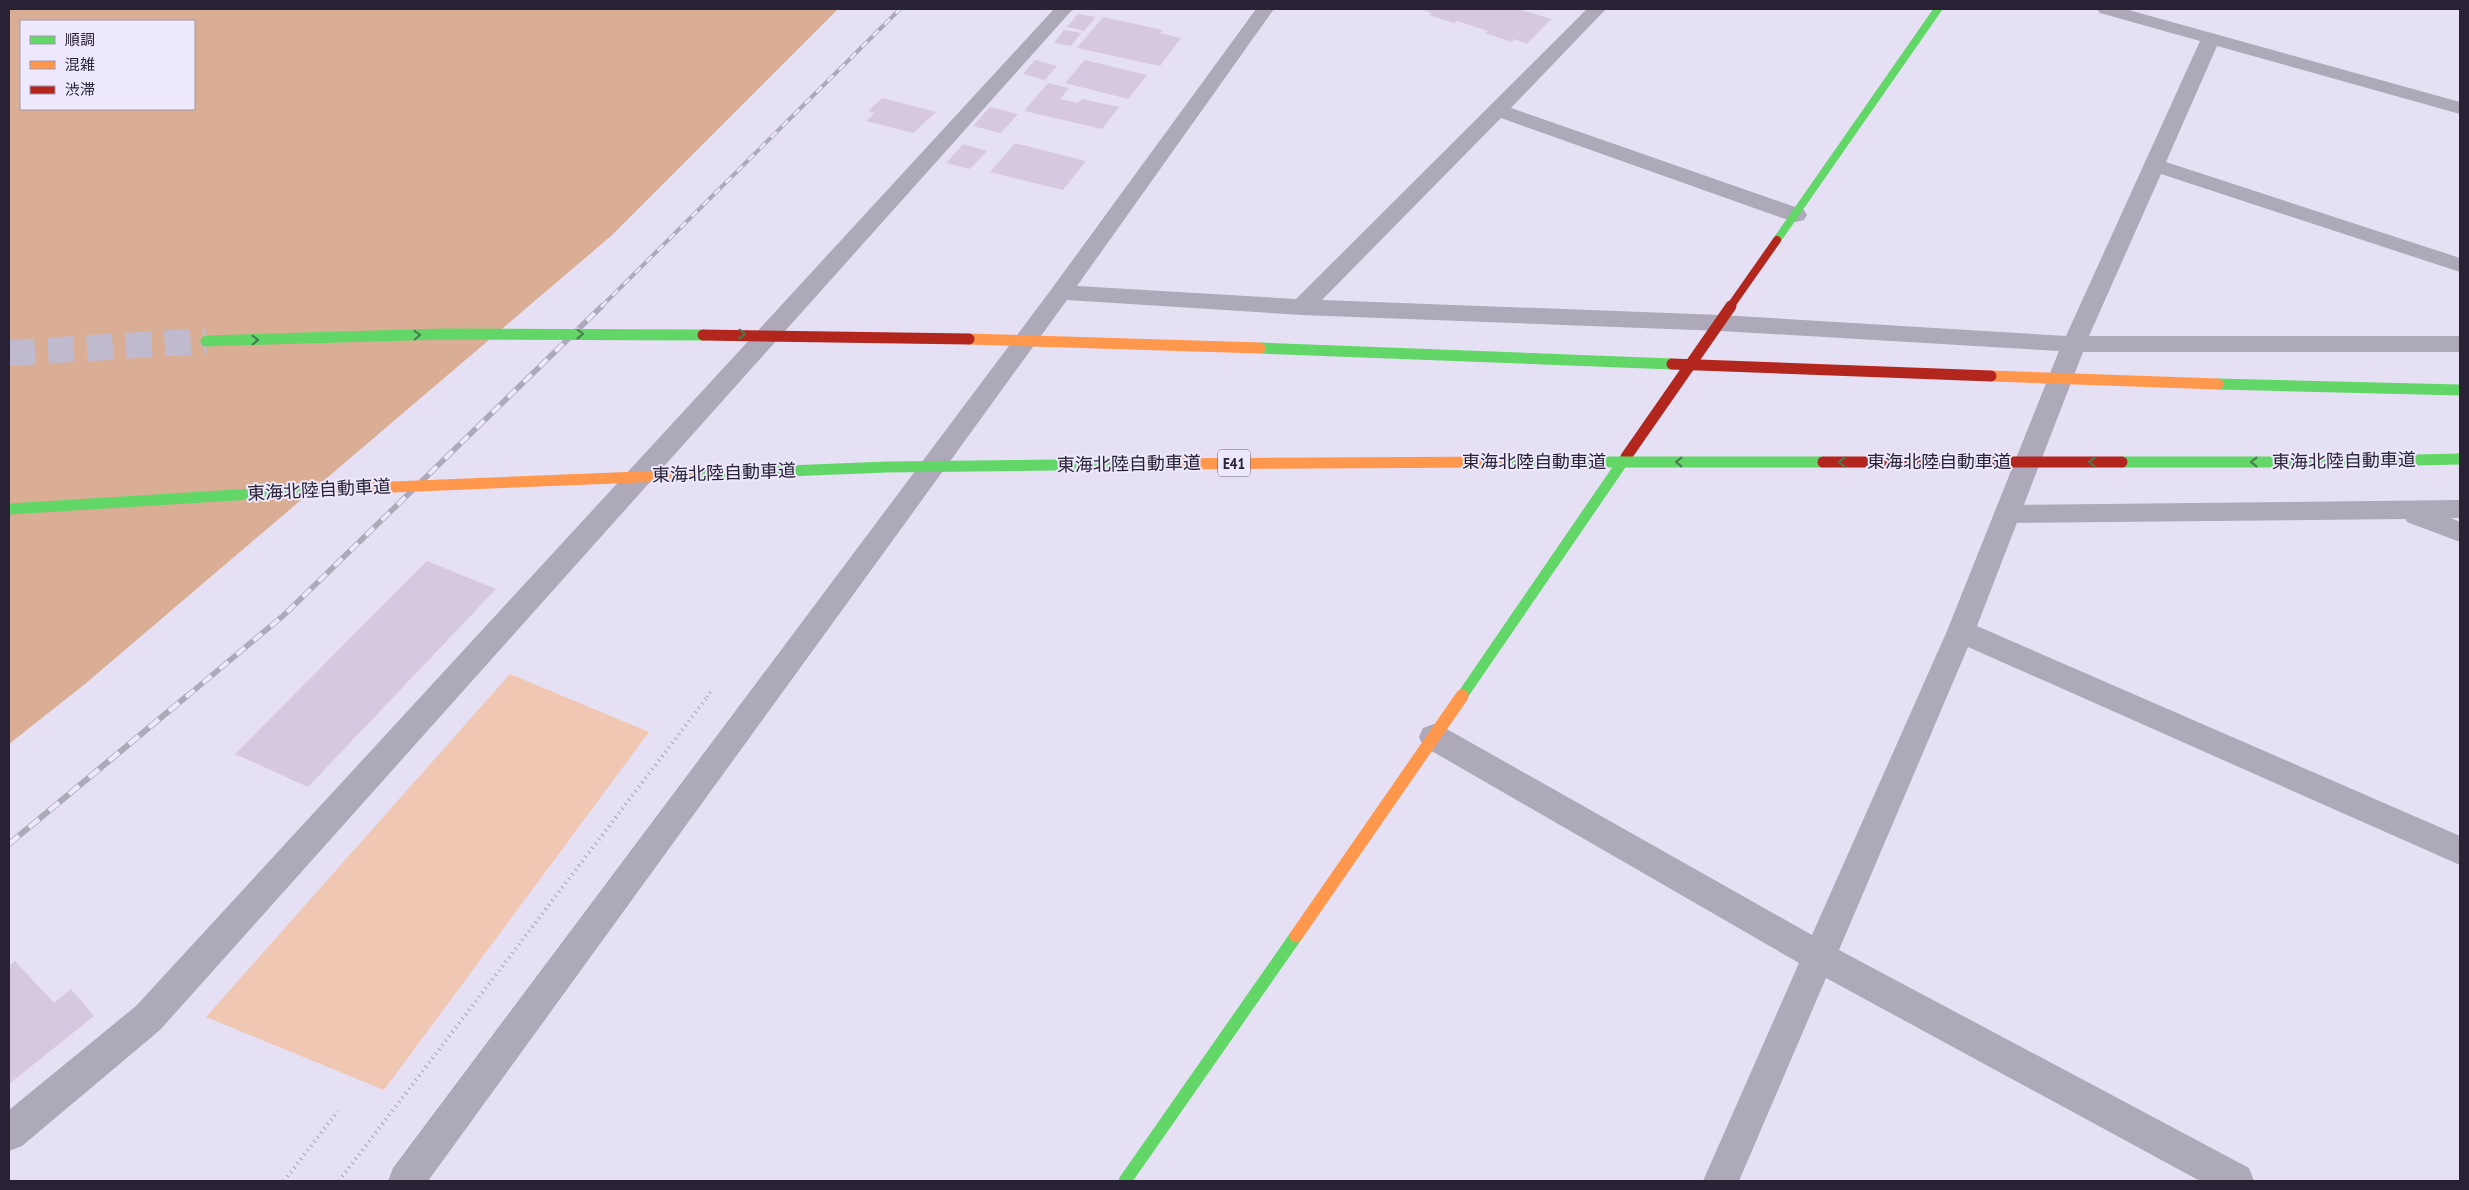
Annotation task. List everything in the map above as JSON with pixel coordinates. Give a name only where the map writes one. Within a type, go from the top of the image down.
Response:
[{"type":"main road","points":[[1125,1181],[1434,737],[1569,538],[1721,323],[1938,9]]},
{"type":"main road","points":[[206,342],[472,334],[728,334],[1396,352],[1790,370],[2460,390]]},
{"type":"main road","name":"東海北陸自動車道","points":[[9,509],[268,492],[887,467],[1366,462],[2322,462],[2460,459]]},
{"type":"street","points":[[9,1133],[148,1018],[1064,9]]},
{"type":"street","points":[[406,1181],[1061,292],[1264,9]]},
{"type":"street","points":[[1302,307],[1597,9]]},
{"type":"street","points":[[2106,9],[2460,108]]},
{"type":"street","points":[[1720,1181],[1961,631],[2074,344],[2210,38]]},
{"type":"street","points":[[1498,110],[1796,215]]},
{"type":"street","points":[[2154,165],[2460,265]]},
{"type":"street","points":[[1061,292],[1302,307],[1721,323],[2074,344],[2460,344]]},
{"type":"street","points":[[1961,631],[2460,850]]},
{"type":"street","points":[[1434,737],[1818,956],[2236,1181]]},
{"type":"lane","points":[[2007,514],[2460,509]]},
{"type":"lane","points":[[2402,510],[2460,532]]},
{"type":"path","points":[[284,1181],[338,1111]]},
{"type":"shaded area","points":[[9,9],[838,9],[611,236],[85,684],[9,744]]},
{"type":"shaded area","points":[[510,674],[649,732],[384,1090],[206,1017]]},
{"type":"building","points":[[1421,9],[1518,9],[1551,19],[1527,44],[1514,39],[1511,42],[1485,33],[1488,31],[1457,21],[1454,23],[1429,15],[1432,13]]},
{"type":"building","points":[[1078,14],[1096,17],[1084,31],[1067,27]]},
{"type":"building","points":[[1103,17],[1163,30],[1160,33],[1181,38],[1160,66],[1077,48]]},
{"type":"building","points":[[1064,30],[1081,33],[1071,46],[1054,43]]},
{"type":"building","points":[[1035,60],[1057,66],[1045,80],[1023,74]]},
{"type":"building","points":[[1085,60],[1147,75],[1128,99],[1065,83]]},
{"type":"building","points":[[1048,83],[1069,88],[1060,99],[1078,103],[1082,99],[1119,107],[1102,129],[1024,111]]},
{"type":"building","points":[[882,98],[936,112],[913,133],[866,121],[875,113],[868,111]]},
{"type":"building","points":[[990,107],[1018,114],[1001,133],[973,126]]},
{"type":"building","points":[[1015,143],[1086,161],[1063,190],[990,172]]},
{"type":"building","points":[[963,144],[987,151],[970,169],[946,163]]},
{"type":"building","points":[[427,561],[496,589],[308,787],[235,754]]},
{"type":"building","points":[[15,961],[54,1003],[71,989],[94,1016],[9,1084],[9,966]]},
{"type":"tunnel","points":[[9,353],[206,341]]},
{"type":"railway","points":[[601,307],[900,9]]},
{"type":"railway","points":[[186,697],[284,615],[602,306]]},
{"type":"railway","points":[[9,844],[187,696]]},
{"type":"traffic: fast","points":[[1777,240],[1938,9]]},
{"type":"traffic: fast","points":[[206,341],[444,334],[703,335]]},
{"type":"traffic: fast","points":[[1260,348],[1672,364]]},
{"type":"traffic: fast","points":[[2218,384],[2460,390]]},
{"type":"traffic: fast","points":[[1462,696],[1626,457]]},
{"type":"traffic: fast","points":[[2122,462],[2322,462],[2460,459]]},
{"type":"traffic: fast","points":[[1500,462],[1823,462]]},
{"type":"traffic: fast","points":[[690,475],[887,467],[1137,464]]},
{"type":"traffic: fast","points":[[9,509],[319,490]]},
{"type":"traffic: fast","points":[[1125,1181],[1296,936]]},
{"type":"traffic: slow","points":[[969,339],[1260,348]]},
{"type":"traffic: slow","points":[[1991,376],[2218,384]]},
{"type":"traffic: slow","points":[[1137,464],[1500,462]]},
{"type":"traffic: slow","points":[[319,490],[690,475]]},
{"type":"traffic: slow","points":[[1296,936],[1462,696]]},
{"type":"traffic: jam","points":[[1626,457],[1777,240]]},
{"type":"traffic: jam","points":[[703,335],[969,339]]},
{"type":"traffic: jam","points":[[1672,364],[1991,376]]},
{"type":"traffic: jam","points":[[1823,462],[2122,462]]}]
